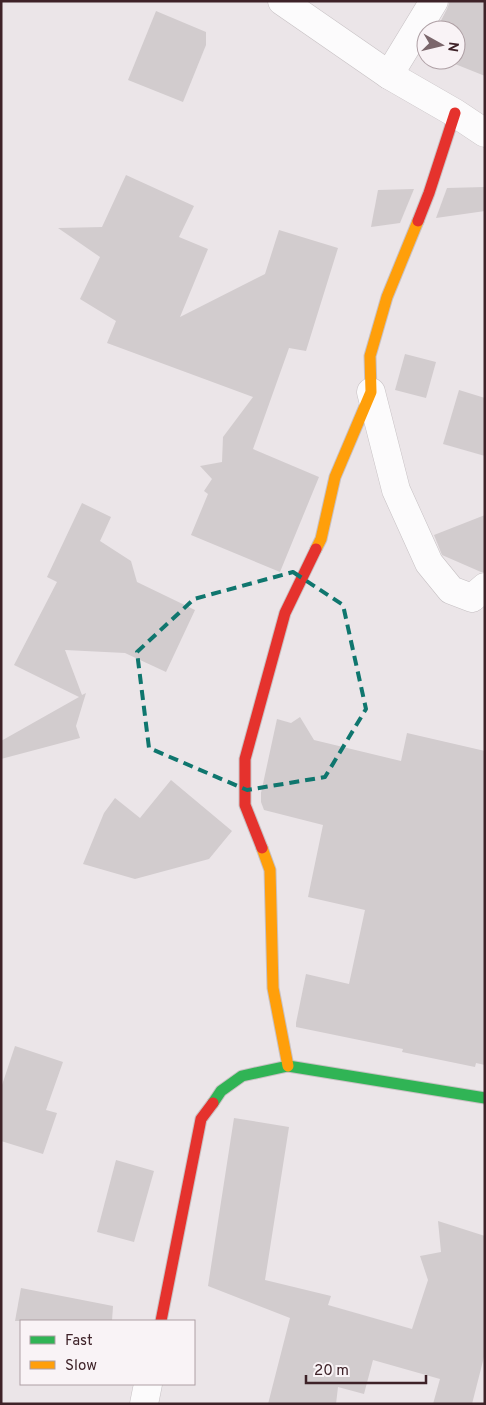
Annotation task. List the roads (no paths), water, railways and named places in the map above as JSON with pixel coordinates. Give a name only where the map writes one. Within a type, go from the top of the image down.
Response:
[{"type":"street","points":[[282,1],[389,75],[455,113],[485,133]]},
{"type":"street","points":[[389,75],[434,1]]},
{"type":"street","points":[[455,113],[429,193],[387,297],[370,356],[371,392],[396,490],[429,564],[451,590],[472,598],[485,586]]},
{"type":"street","points":[[288,1066],[273,988],[270,870],[245,805],[245,759],[284,613],[321,539],[335,477],[371,392]]},
{"type":"street","points":[[161,1320],[201,1119],[221,1091],[242,1076],[288,1066],[485,1098]]},
{"type":"street","points":[[144,1404],[148,1385]]}]
